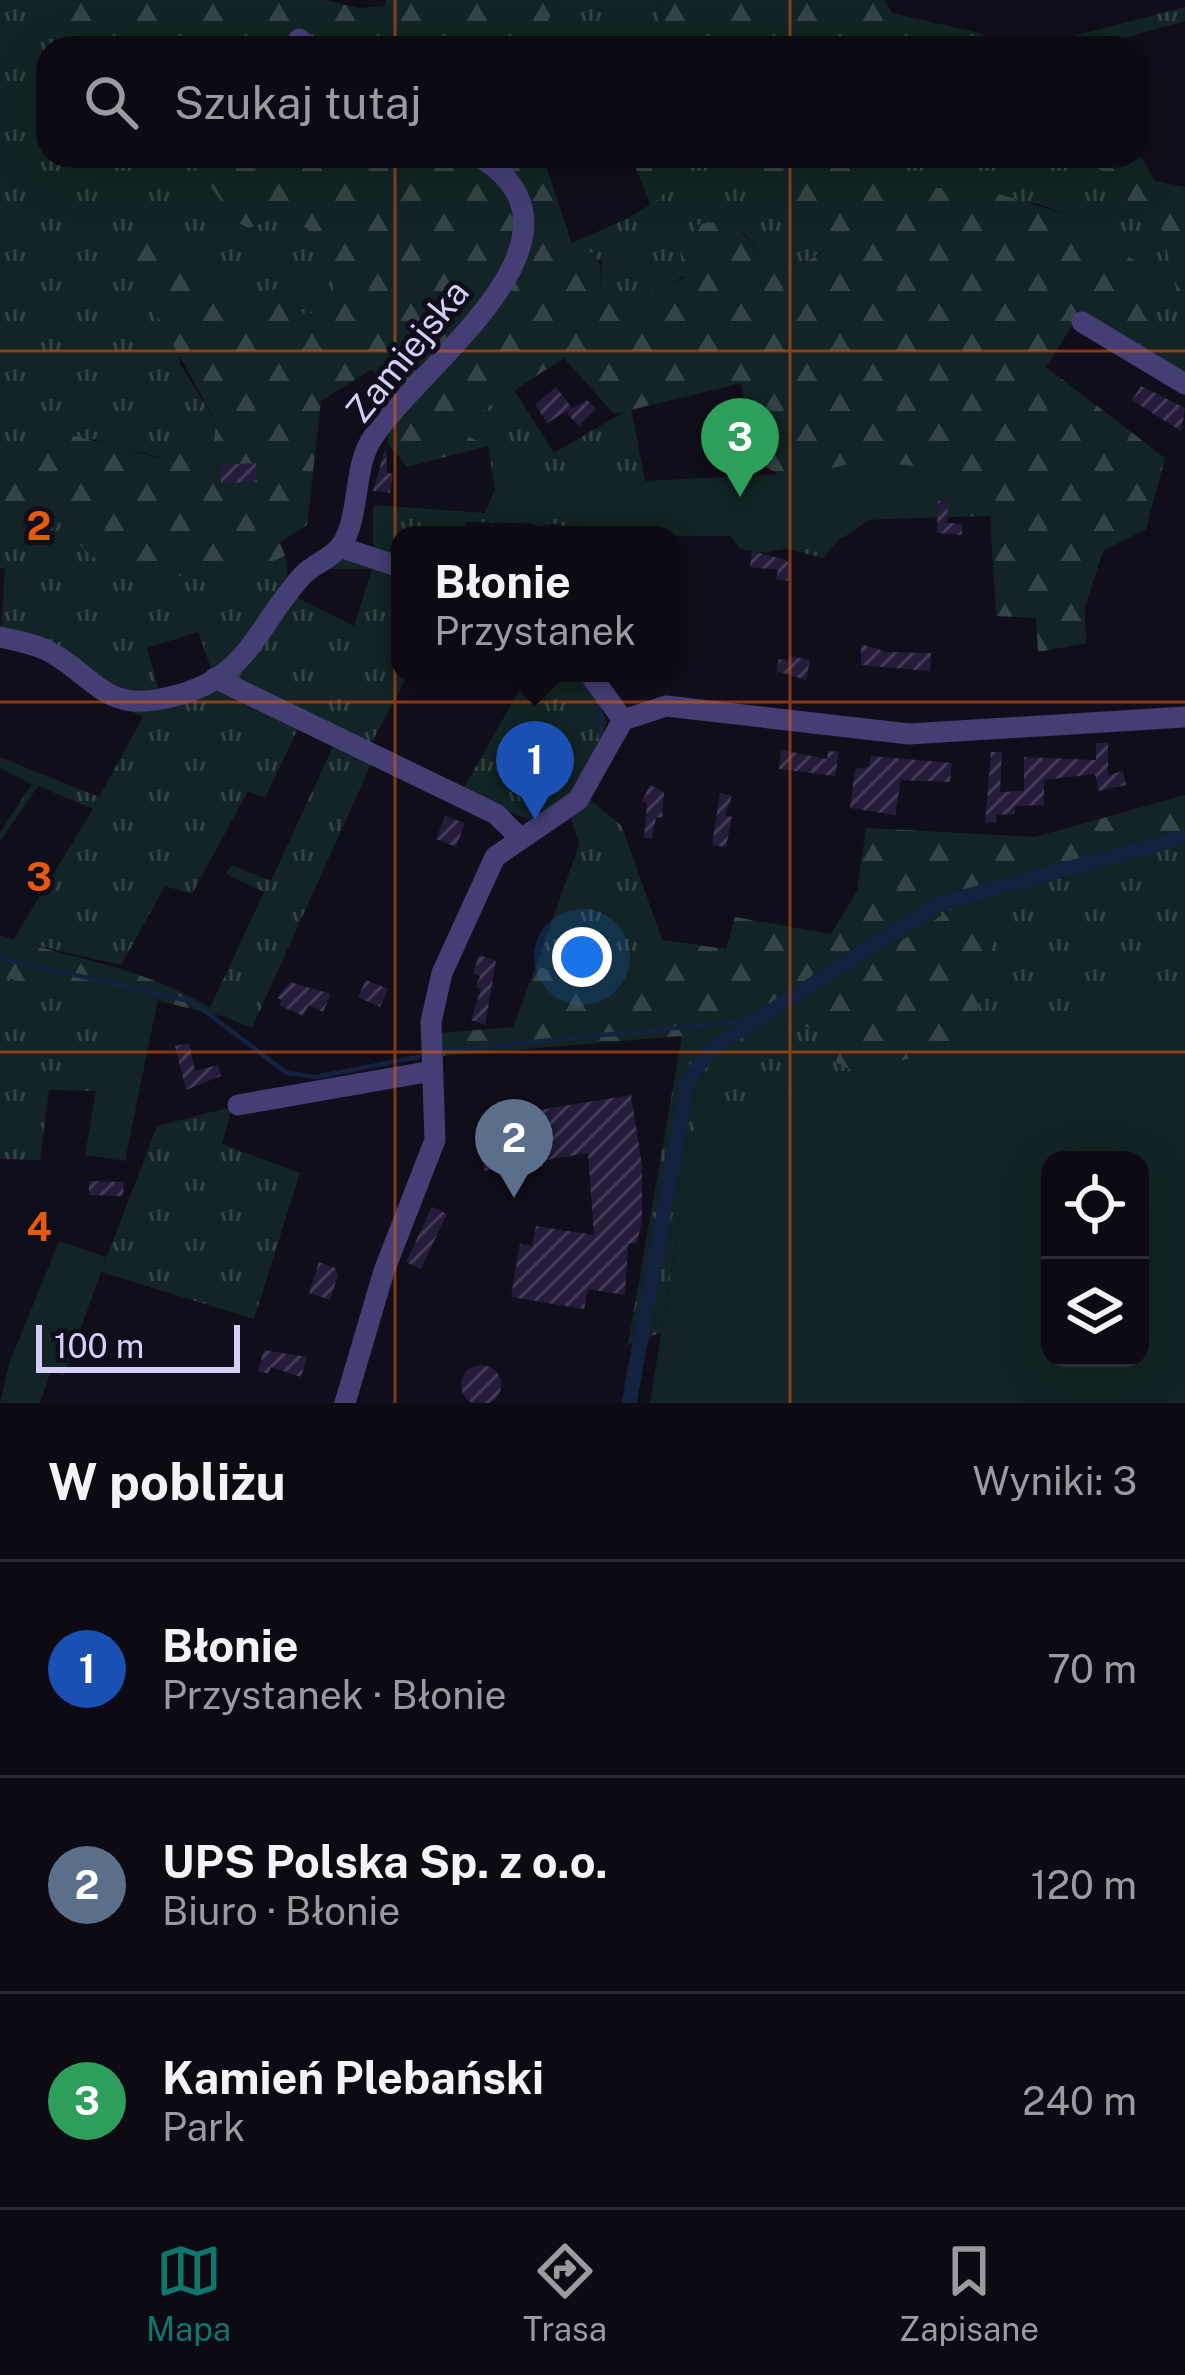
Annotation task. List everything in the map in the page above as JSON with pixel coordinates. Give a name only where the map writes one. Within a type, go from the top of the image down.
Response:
[{"type":"street","name":"Zamiejska","points":[[340,547],[371,441],[438,369],[509,278],[522,235],[521,207],[508,180],[493,168]]},
{"type":"street","points":[[1082,322],[1185,384]]},
{"type":"street","points":[[0,637],[52,652],[119,700],[171,697],[215,678],[264,634],[304,574],[340,547],[391,564]]},
{"type":"street","points":[[215,678],[496,814],[519,837]]},
{"type":"street","points":[[596,682],[623,720]]},
{"type":"street","points":[[345,1403],[384,1270],[435,1140],[431,1022],[442,973],[486,869],[519,837],[578,800],[623,720],[666,706],[909,734],[1185,716]]},
{"type":"street","points":[[238,1106],[432,1071]]},
{"type":"green space","points":[[0,0],[64,0],[69,36],[36,36],[36,168],[199,168],[249,228],[285,214],[311,232],[332,264],[333,292],[330,309],[304,315],[288,289],[216,296],[178,248],[180,364],[216,422],[214,441],[163,459],[93,439],[32,456],[15,468],[0,465]]},
{"type":"green space","points":[[64,0],[325,0],[358,8],[385,6],[386,0],[559,0],[545,26],[524,36],[69,36]]},
{"type":"green space","points":[[559,0],[663,0],[659,22],[667,36],[521,36],[545,26]]},
{"type":"green space","points":[[663,0],[884,0],[892,13],[983,36],[667,36],[659,22]]},
{"type":"green space","points":[[1185,7],[1185,21],[1132,36],[1074,36]]},
{"type":"green space","points":[[198,168],[547,168],[571,242],[597,259],[600,289],[632,294],[684,278],[680,251],[699,224],[732,220],[767,264],[796,268],[826,250],[815,220],[786,206],[760,208],[755,185],[743,168],[890,168],[909,185],[999,194],[1065,214],[1144,267],[1155,283],[1150,338],[1133,346],[1074,323],[1046,367],[1165,458],[1146,529],[1103,551],[1085,607],[1086,643],[1038,652],[1036,618],[996,616],[990,516],[953,517],[931,489],[820,472],[780,475],[753,460],[747,447],[742,383],[614,414],[564,358],[470,419],[465,435],[488,446],[407,467],[387,442],[395,404],[372,369],[321,401],[307,525],[280,542],[285,556],[264,564],[192,576],[143,572],[93,556],[57,520],[0,526],[0,465],[15,468],[63,433],[163,459],[214,441],[216,422],[137,279],[136,256],[149,233],[178,248],[217,296],[288,288],[304,315],[330,309],[332,264],[311,232],[285,214],[249,228],[236,222]]},
{"type":"green space","points":[[636,168],[678,168],[676,182],[651,206]]},
{"type":"green space","points":[[677,168],[742,168],[755,185],[760,208],[786,206],[815,220],[826,249],[796,268],[767,264],[743,232],[694,269],[659,288],[620,294],[600,290],[602,262],[572,243],[640,212]]},
{"type":"green space","points":[[890,168],[1098,168],[1131,206],[1162,229],[1180,305],[1185,373],[1133,346],[1144,267],[1065,214],[1039,204],[909,185]]},
{"type":"green space","points":[[1098,168],[1147,168],[1155,181],[1185,187],[1185,374],[1180,305],[1162,230],[1131,206]]},
{"type":"green space","points":[[513,388],[554,453],[631,408],[645,481],[820,472],[931,489],[953,517],[855,520],[823,558],[738,536],[679,536],[679,526],[467,522],[465,526],[391,526],[391,558],[373,553],[373,505],[485,513],[495,489],[488,446],[465,435],[470,419]]},
{"type":"green space","points":[[535,449],[532,472],[595,484],[791,479],[864,460],[985,475],[986,511],[869,520],[844,537],[765,553],[740,549],[729,534],[679,535],[679,526],[591,526],[555,515],[539,526],[491,511],[500,481],[497,461]]},
{"type":"green space","points":[[57,520],[93,556],[140,570],[218,571],[285,556],[284,588],[276,604],[213,674],[198,632],[147,648],[160,694],[215,684],[300,724],[265,798],[248,791],[192,894],[165,886],[121,965],[13,940],[93,809],[38,786],[0,841],[0,832],[32,784],[0,768],[0,757],[99,797],[143,717],[113,703],[61,664],[0,642],[5,569],[0,568],[0,526]]},
{"type":"green space","points":[[335,557],[391,568],[391,682],[404,682],[368,749],[222,678],[293,596],[354,626],[372,569],[322,569]]},
{"type":"green space","points":[[524,682],[588,682],[607,722],[580,787],[535,822],[461,793]]},
{"type":"green space","points":[[335,742],[373,760],[252,1028],[209,1010],[264,892],[226,874],[231,865],[271,881]]},
{"type":"green space","points":[[1185,795],[1185,833],[934,901],[702,1052],[681,1036],[443,1056],[440,1033],[513,1027],[536,966],[590,982],[630,984],[646,982],[662,940],[726,949],[735,917],[831,934],[857,891],[866,828],[1035,837]]},
{"type":"green space","points":[[589,799],[622,826],[662,940],[646,982],[603,984],[536,966],[579,845],[571,818]]},
{"type":"green space","points":[[1185,833],[1185,983],[970,1042],[995,934],[977,906],[954,909],[784,1014],[786,1024],[823,1030],[836,1062],[857,1073],[696,1117],[661,1333],[628,1344],[682,1036],[702,1051],[934,901]]},
{"type":"green space","points":[[977,905],[996,933],[970,1042],[857,1073],[837,1063],[823,1030],[785,1024],[783,1014],[954,908]]},
{"type":"green space","points":[[0,935],[142,976],[225,1017],[114,990],[75,1001],[0,975]]},
{"type":"green space","points":[[0,975],[75,1001],[113,990],[96,1091],[49,1090],[40,1160],[0,1159]]},
{"type":"green space","points":[[1185,983],[1185,1403],[650,1403],[696,1117]]},
{"type":"green space","points":[[113,990],[158,999],[125,1161],[85,1155]]},
{"type":"green space","points":[[232,1107],[222,1144],[300,1173],[254,1319],[101,1272],[157,1126]]},
{"type":"green space","points":[[59,1241],[106,1257],[64,1375],[51,1371],[40,1403],[0,1403],[9,1364]]},
{"type":"building","points":[[1141,386],[1185,408],[1181,431],[1132,400]]},
{"type":"building","points":[[556,387],[572,408],[587,400],[596,409],[579,426],[567,414],[571,409],[547,423],[535,404]]},
{"type":"building","points":[[386,446],[387,473],[393,474],[390,493],[373,491]]},
{"type":"building","points":[[256,463],[257,482],[221,483],[220,465]]},
{"type":"building","points":[[938,501],[948,501],[947,523],[962,524],[962,535],[937,533]]},
{"type":"building","points":[[752,551],[786,560],[791,565],[788,581],[776,579],[778,570],[750,567]]},
{"type":"building","points":[[861,644],[887,652],[931,653],[930,671],[861,665]]},
{"type":"building","points":[[789,656],[810,660],[806,680],[776,671],[779,659],[788,661]]},
{"type":"building","points":[[1096,743],[1108,743],[1108,775],[1123,771],[1126,785],[1099,791],[1095,774],[1044,780],[1044,805],[1015,806],[1015,814],[996,815],[996,822],[985,823],[991,752],[1002,752],[1000,792],[1024,791],[1024,757],[1096,760]]},
{"type":"building","points":[[781,750],[827,759],[828,751],[839,752],[835,776],[779,769]]},
{"type":"building","points":[[871,756],[952,763],[950,782],[901,780],[895,815],[850,808],[855,769],[869,767]]},
{"type":"building","points":[[650,785],[664,792],[662,818],[656,817],[652,839],[644,838],[647,803],[642,802]]},
{"type":"building","points":[[720,793],[732,796],[725,815],[732,817],[726,847],[712,845]]},
{"type":"building","points":[[445,816],[465,823],[456,847],[436,839]]},
{"type":"building","points":[[479,955],[496,961],[485,1025],[471,1020],[481,989],[476,987],[480,976],[473,974]]},
{"type":"building","points":[[366,980],[388,989],[380,1007],[358,997]]},
{"type":"building","points":[[290,982],[331,994],[323,1012],[309,1005],[303,1016],[279,1005],[282,1000],[277,998]]},
{"type":"building","points":[[189,1043],[195,1071],[218,1065],[221,1076],[186,1090],[175,1046]]},
{"type":"building","points":[[631,1095],[642,1166],[642,1220],[637,1243],[628,1244],[625,1295],[588,1289],[584,1309],[511,1297],[520,1244],[532,1246],[536,1226],[594,1235],[588,1153],[484,1171],[477,1132],[492,1129],[490,1118]]},
{"type":"building","points":[[89,1181],[124,1182],[123,1196],[89,1195]]},
{"type":"building","points":[[432,1207],[447,1214],[421,1269],[406,1262]]},
{"type":"building","points":[[319,1262],[335,1268],[338,1275],[330,1300],[309,1293]]},
{"type":"building","points":[[264,1350],[307,1357],[301,1377],[271,1367],[269,1374],[258,1371]]},
{"type":"building","points":[[473,1366],[489,1366],[500,1377],[500,1393],[490,1403],[472,1403],[462,1393],[462,1377]]},
{"type":"waterway","points":[[599,704],[601,739]]},
{"type":"waterway","points":[[629,1403],[688,1081],[710,1050],[938,904],[1185,837]]},
{"type":"waterway","points":[[0,958],[193,1002],[287,1073],[316,1077],[418,1057]]},
{"type":"waterway","points":[[439,1051],[757,1020]]},
{"type":"place","name":"Kamień Plebański","points":[[740,497]]},
{"type":"place","name":"Błonie","points":[[535,820]]},
{"type":"place","name":"UPS Polska Sp. z o.o.","points":[[514,1198]]}]
